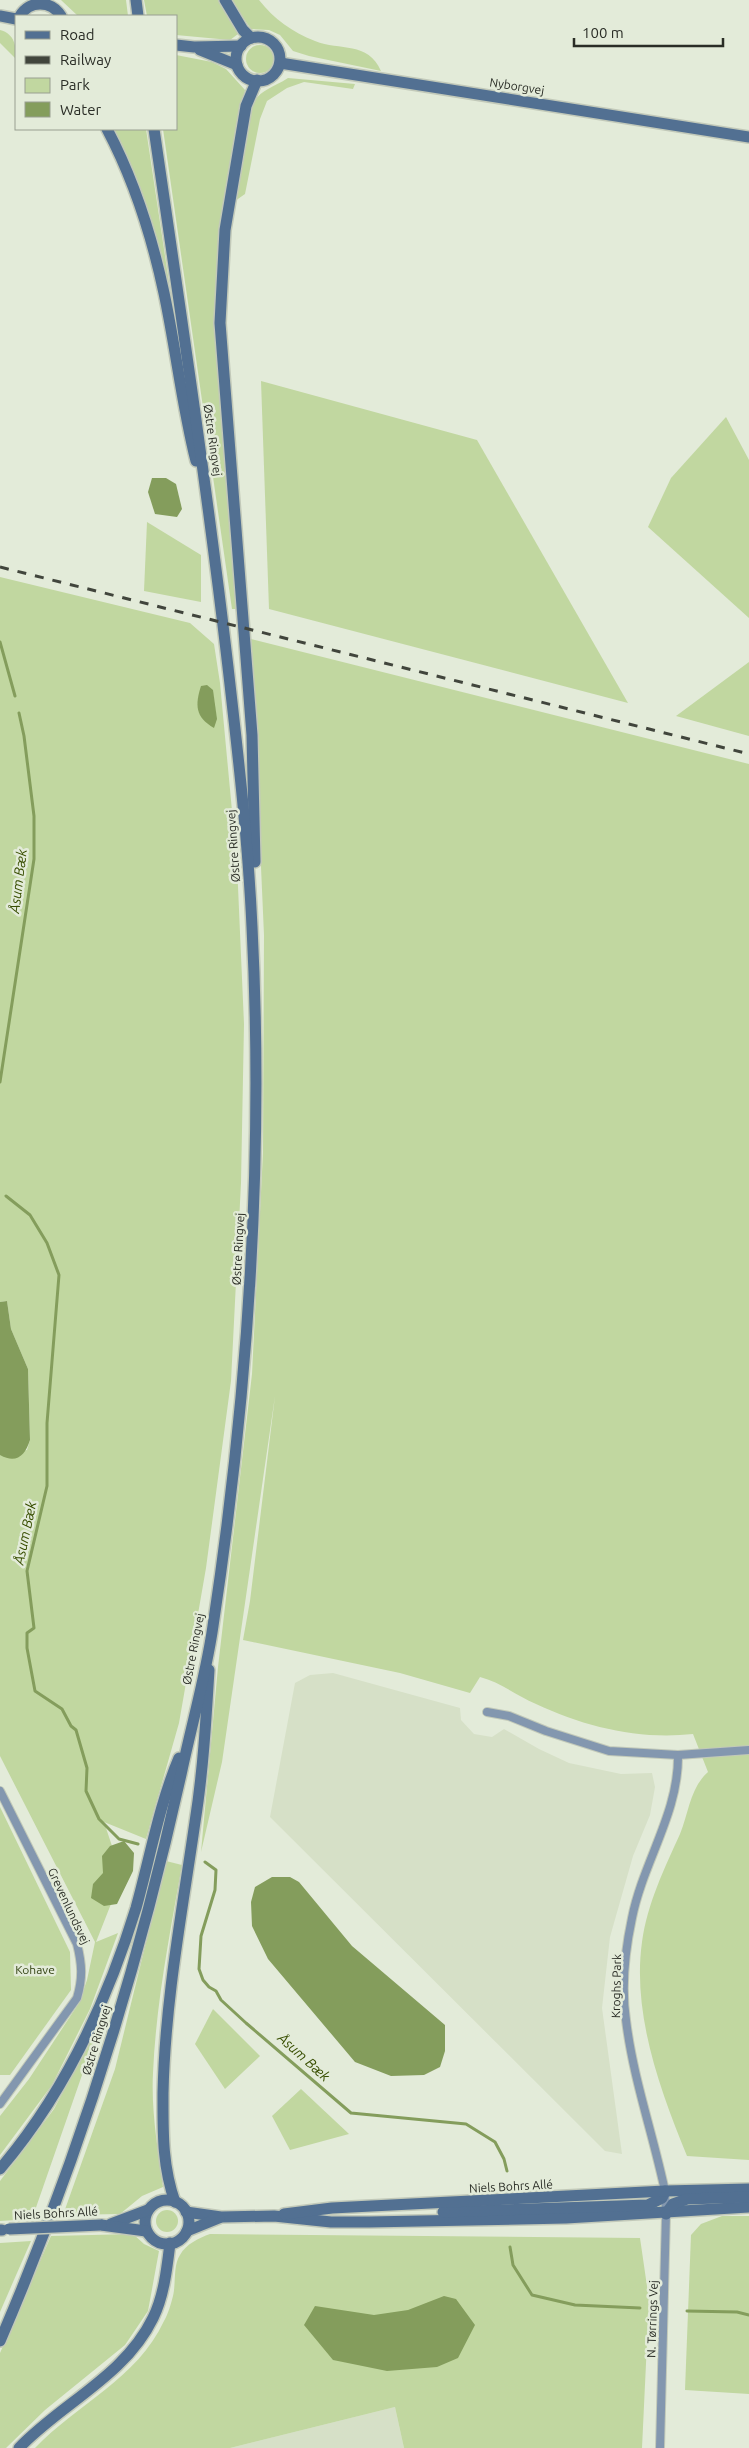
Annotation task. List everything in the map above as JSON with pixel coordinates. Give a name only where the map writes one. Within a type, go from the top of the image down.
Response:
[{"type":"main road","points":[[136,0],[138,15]]},
{"type":"main road","points":[[224,0],[243,30],[251,38]]},
{"type":"main road","points":[[20,15],[30,4],[41,1],[49,3],[60,15]]},
{"type":"main road","points":[[0,16],[15,19]]},
{"type":"main road","points":[[260,37],[269,40],[276,46],[280,54],[280,63],[273,75],[257,80],[246,77],[238,65],[238,52],[241,46],[251,38],[260,37]]},
{"type":"main road","points":[[178,45],[194,47],[241,46]]},
{"type":"main road","points":[[194,47],[238,65]]},
{"type":"main road","name":"Nyborgvej","points":[[280,63],[749,137]]},
{"type":"main road","points":[[252,931],[255,839],[252,735],[220,323],[225,230],[246,106],[257,80]]},
{"type":"main road","points":[[108,130],[135,190],[152,242],[164,294],[192,446],[210,516]]},
{"type":"main road","name":"Østre Ringvej","points":[[0,2341],[29,2274],[99,2078],[167,1839],[212,1632],[236,1447],[249,1303],[255,1160],[252,931],[246,827],[210,516],[154,130]]},
{"type":"main road","points":[[175,2202],[160,2201],[148,2210],[145,2220],[146,2231],[156,2241],[170,2244],[181,2238],[187,2231],[188,2221],[186,2212],[175,2202],[166,2178],[163,2125],[164,2052],[173,1962],[204,1756],[212,1632]]},
{"type":"main road","points":[[0,2169],[48,2103],[85,2039],[114,1971],[135,1908],[174,1770],[190,1734]]},
{"type":"main road","name":"Niels Bohrs Allé","points":[[274,2216],[302,2210],[332,2208],[665,2191],[749,2189]]},
{"type":"main road","points":[[331,2222],[353,2217],[648,2204],[662,2198],[665,2191]]},
{"type":"main road","points":[[666,2214],[673,2204],[687,2199],[749,2197]]},
{"type":"main road","name":"Niels Bohrs Allé","points":[[186,2212],[221,2217],[274,2216],[331,2222],[566,2218],[749,2208]]},
{"type":"main road","name":"Niels Bohrs Allé","points":[[106,2225],[148,2210]]},
{"type":"main road","name":"Niels Bohrs Allé","points":[[187,2231],[221,2217]]},
{"type":"main road","name":"Niels Bohrs Allé","points":[[3,2230],[106,2225],[146,2231]]},
{"type":"main road","points":[[19,2448],[32,2435],[114,2370],[139,2343],[154,2317],[165,2280],[170,2244]]},
{"type":"street","points":[[487,1712],[510,1716],[546,1731],[609,1751],[678,1755],[749,1750]]},
{"type":"street","name":"Kroghs Park","points":[[665,2191],[626,2020],[624,1966],[632,1918],[641,1885],[663,1830],[678,1784],[678,1755]]},
{"type":"street","name":"Grevenlundsvej","points":[[0,1791],[77,1944],[83,1965],[82,1983],[77,1998],[0,2104]]},
{"type":"street","name":"N. Tørrings Vej","points":[[660,2448],[665,2191]]},
{"type":"shaded area","points":[[333,1673],[460,1708],[461,1720],[474,1734],[492,1737],[504,1729],[569,1763],[621,1774],[652,1773],[655,1787],[650,1815],[633,1856],[610,1937],[602,2008],[622,2154],[605,2151],[270,1817],[295,1683],[310,1675]]},
{"type":"shaded area","points":[[395,2407],[404,2448],[230,2448]]},
{"type":"green space","points":[[61,0],[126,0],[128,15],[77,15]]},
{"type":"green space","points":[[144,0],[218,0],[238,34],[230,40],[178,35],[178,15],[147,15]]},
{"type":"green space","points":[[231,0],[259,0],[277,19],[299,33],[324,44],[361,51],[369,55],[381,71],[293,51],[280,35],[269,30],[251,29]]},
{"type":"green space","points":[[0,30],[9,34],[14,41],[15,58],[0,43]]},
{"type":"green space","points":[[260,45],[270,49],[274,59],[270,69],[260,73],[250,69],[246,59],[250,49]]},
{"type":"green space","points":[[178,55],[212,62],[226,69],[245,90],[223,208],[218,267],[237,609],[232,609],[163,130],[178,130]]},
{"type":"green space","points":[[288,78],[355,84],[353,89],[304,82],[287,88],[267,101],[260,119],[245,194],[235,201],[250,110],[253,103],[265,91]]},
{"type":"green space","points":[[112,130],[146,130],[170,289],[135,176]]},
{"type":"green space","points":[[261,381],[477,440],[628,703],[269,609]]},
{"type":"green space","points":[[726,417],[749,460],[749,618],[648,527],[671,478]]},
{"type":"green space","points":[[147,522],[201,555],[201,602],[144,591]]},
{"type":"green space","points":[[0,577],[190,623],[214,644],[220,683],[237,864],[244,1024],[241,1183],[231,1381],[206,1568],[179,1723],[146,1839],[104,1822],[122,1876],[96,1942],[118,1933],[90,2009],[52,2085],[0,2155],[0,2116],[29,2079],[79,2003],[87,1980],[95,1942],[0,1756],[0,1455],[27,1450],[30,1440],[28,1369],[11,1329],[7,1301],[0,1302]]},
{"type":"green space","points":[[251,639],[749,764],[749,2160],[687,2156],[658,2078],[645,2024],[641,1997],[640,1969],[642,1942],[648,1914],[657,1886],[680,1834],[697,1785],[708,1772],[693,1734],[653,1735],[613,1730],[555,1712],[529,1701],[495,1682],[480,1677],[470,1693],[400,1673],[243,1640],[250,1601],[275,1396],[222,1762],[201,1852],[218,1667],[252,1374],[263,1152],[264,935]]},
{"type":"green space","points":[[749,662],[749,736],[676,716]]},
{"type":"green space","name":"Kohave","points":[[0,1807],[70,1952],[71,1990],[10,2075],[0,2075]]},
{"type":"green space","points":[[166,1861],[182,1865],[160,1994],[153,2073],[154,2116],[163,2187],[142,2196],[120,2214],[63,2215],[115,2069]]},
{"type":"green space","points":[[114,1983],[32,2219],[0,2221],[0,2181],[54,2109],[80,2060]]},
{"type":"green space","points":[[213,2009],[260,2056],[225,2089],[195,2044]]},
{"type":"green space","points":[[301,2089],[349,2134],[290,2150],[272,2116]]},
{"type":"green space","points":[[163,2210],[171,2210],[178,2217],[178,2225],[171,2232],[163,2232],[156,2225],[156,2217]]},
{"type":"green space","points":[[722,2216],[749,2216],[749,2394],[685,2390],[691,2235],[701,2224]]},
{"type":"green space","points":[[133,2234],[144,2244],[159,2251],[148,2311],[125,2345],[45,2410],[6,2448],[0,2448],[0,2353],[51,2236]]},
{"type":"green space","points":[[210,2234],[640,2238],[649,2300],[642,2448],[404,2448],[395,2407],[230,2448],[35,2448],[51,2432],[105,2390],[138,2359],[152,2341],[168,2312],[174,2291],[176,2264],[180,2255],[189,2245]]},
{"type":"green space","points":[[31,2241],[0,2312],[0,2243]]},
{"type":"water","points":[[152,478],[166,478],[176,484],[182,509],[177,517],[155,514],[148,492]]},
{"type":"water","points":[[207,685],[213,690],[217,719],[214,728],[200,715],[197,705],[201,686]]},
{"type":"water","points":[[7,1301],[11,1329],[28,1369],[30,1440],[23,1454],[11,1459],[0,1455],[0,1302]]},
{"type":"water","points":[[124,1841],[134,1853],[133,1871],[117,1904],[104,1906],[91,1898],[93,1884],[103,1873],[102,1856],[110,1846]]},
{"type":"water","points":[[272,1877],[290,1877],[299,1882],[352,1946],[445,2025],[445,2051],[440,2067],[424,2075],[391,2076],[355,2062],[268,1959],[252,1926],[251,1902],[255,1887]]},
{"type":"water","points":[[444,2296],[456,2299],[475,2325],[458,2358],[437,2367],[387,2371],[333,2360],[304,2325],[315,2306],[374,2315],[408,2310]]},
{"type":"waterway","name":"Åsum Bæk","points":[[0,642],[15,696]]},
{"type":"waterway","name":"Åsum Bæk","points":[[0,1082],[34,859],[34,816],[24,736],[19,713]]},
{"type":"waterway","name":"Åsum Bæk","points":[[6,1196],[30,1215],[47,1243],[59,1275],[47,1423],[47,1486],[27,1571],[34,1628],[27,1633],[27,1648],[35,1691],[62,1709],[71,1726],[76,1730],[87,1768],[86,1791],[99,1819],[119,1839],[138,1844]]},
{"type":"waterway","name":"Åsum Bæk","points":[[205,1862],[216,1870],[215,1890],[201,1936],[199,1969],[203,1980],[216,1991],[221,2000],[351,2113],[466,2124],[495,2142],[504,2159],[507,2171]]},
{"type":"waterway","name":"Åsum Bæk","points":[[510,2247],[513,2265],[532,2295],[575,2305],[640,2308]]},
{"type":"waterway","name":"Åsum Bæk","points":[[687,2311],[737,2312],[749,2315]]},
{"type":"railway","points":[[0,567],[749,754]]}]
